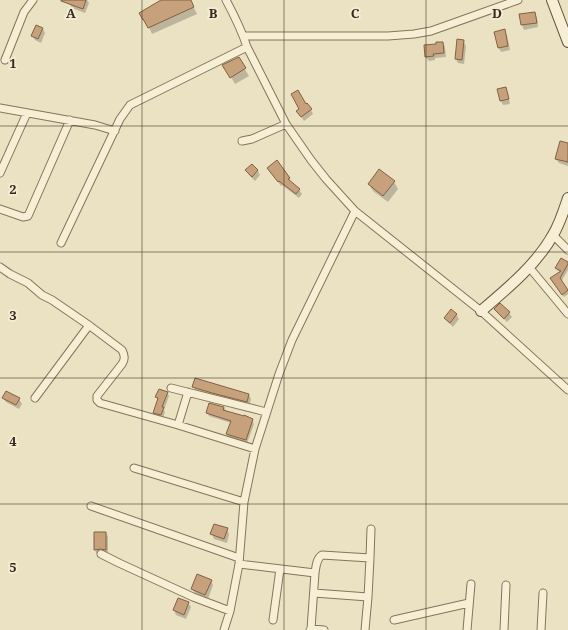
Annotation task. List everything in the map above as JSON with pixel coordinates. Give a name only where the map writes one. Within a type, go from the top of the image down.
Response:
[{"type":"street","points":[[5,60],[24,12],[33,0]]},
{"type":"street","points":[[226,0],[244,36],[247,47],[286,124],[326,179],[355,211],[481,311],[567,387]]},
{"type":"street","points":[[244,36],[388,36],[414,34],[431,31],[518,0]]},
{"type":"street","points":[[552,0],[567,39]]},
{"type":"street","points":[[61,243],[120,119],[130,105],[247,47]]},
{"type":"street","points":[[0,108],[95,125],[114,132]]},
{"type":"street","points":[[0,173],[26,113]]},
{"type":"street","points":[[0,209],[28,216],[70,120]]},
{"type":"street","points":[[242,141],[252,139],[286,124]]},
{"type":"street","points":[[481,311],[510,287],[544,249],[553,235],[568,198]]},
{"type":"street","points":[[224,630],[230,611],[239,561],[244,502],[254,449],[292,340],[355,211]]},
{"type":"street","points":[[553,235],[568,250]]},
{"type":"street","points":[[0,267],[28,283],[42,295],[52,300],[90,326],[122,350],[125,359],[97,396],[98,402],[254,449]]},
{"type":"street","points":[[529,267],[568,314]]},
{"type":"street","points":[[35,398],[90,326]]},
{"type":"street","points":[[172,388],[266,412]]},
{"type":"street","points":[[178,425],[188,392]]},
{"type":"street","points":[[134,468],[244,502]]},
{"type":"street","points":[[91,506],[239,561],[315,573]]},
{"type":"street","points":[[365,630],[371,529]]},
{"type":"street","points":[[101,554],[193,597],[230,611]]},
{"type":"street","points":[[324,630],[311,630],[315,573],[318,558],[322,555],[370,558]]},
{"type":"street","points":[[273,620],[280,568]]},
{"type":"street","points":[[467,630],[471,584]]},
{"type":"street","points":[[504,630],[506,585]]},
{"type":"street","points":[[314,593],[368,596]]},
{"type":"street","points":[[541,630],[543,593]]},
{"type":"street","points":[[394,620],[470,602]]},
{"type":"building","points":[[61,0],[86,0],[83,9]]},
{"type":"building","points":[[161,0],[191,0],[194,7],[148,28],[139,13]]},
{"type":"building","points":[[535,12],[537,23],[521,25],[519,14]]},
{"type":"building","points":[[36,25],[43,28],[38,39],[31,36]]},
{"type":"building","points":[[505,29],[508,46],[498,48],[494,32]]},
{"type":"building","points":[[457,39],[464,40],[462,60],[455,59]]},
{"type":"building","points":[[436,42],[443,42],[444,53],[433,54],[434,56],[425,57],[424,45],[436,44]]},
{"type":"building","points":[[239,57],[246,68],[230,78],[222,65]]},
{"type":"building","points":[[506,87],[509,99],[500,101],[497,89]]},
{"type":"building","points":[[298,90],[306,104],[307,103],[312,109],[301,117],[296,111],[299,109],[291,94]]},
{"type":"building","points":[[560,141],[568,143],[568,162],[555,159]]},
{"type":"building","points":[[277,160],[290,178],[288,179],[300,189],[296,194],[279,181],[278,182],[267,168]]},
{"type":"building","points":[[252,164],[258,170],[252,177],[245,170]]},
{"type":"building","points":[[379,169],[395,181],[383,196],[368,184]]},
{"type":"building","points":[[561,258],[568,262],[560,278],[568,290],[562,295],[550,278],[561,271],[555,268]]},
{"type":"building","points":[[500,303],[510,312],[504,319],[494,309]]},
{"type":"building","points":[[451,309],[457,314],[450,323],[444,318]]},
{"type":"building","points":[[195,378],[249,394],[247,402],[192,387]]},
{"type":"building","points":[[159,389],[168,392],[162,407],[164,407],[161,415],[153,413],[158,398],[155,397]]},
{"type":"building","points":[[6,391],[20,398],[16,405],[2,398]]},
{"type":"building","points":[[209,403],[224,407],[223,410],[244,415],[253,419],[246,440],[226,434],[231,421],[206,413]]},
{"type":"building","points":[[214,524],[228,528],[224,539],[210,534]]},
{"type":"building","points":[[94,532],[106,532],[106,550],[94,550]]},
{"type":"building","points":[[197,574],[212,580],[205,595],[191,589]]},
{"type":"building","points":[[178,598],[189,602],[184,615],[173,610]]}]
